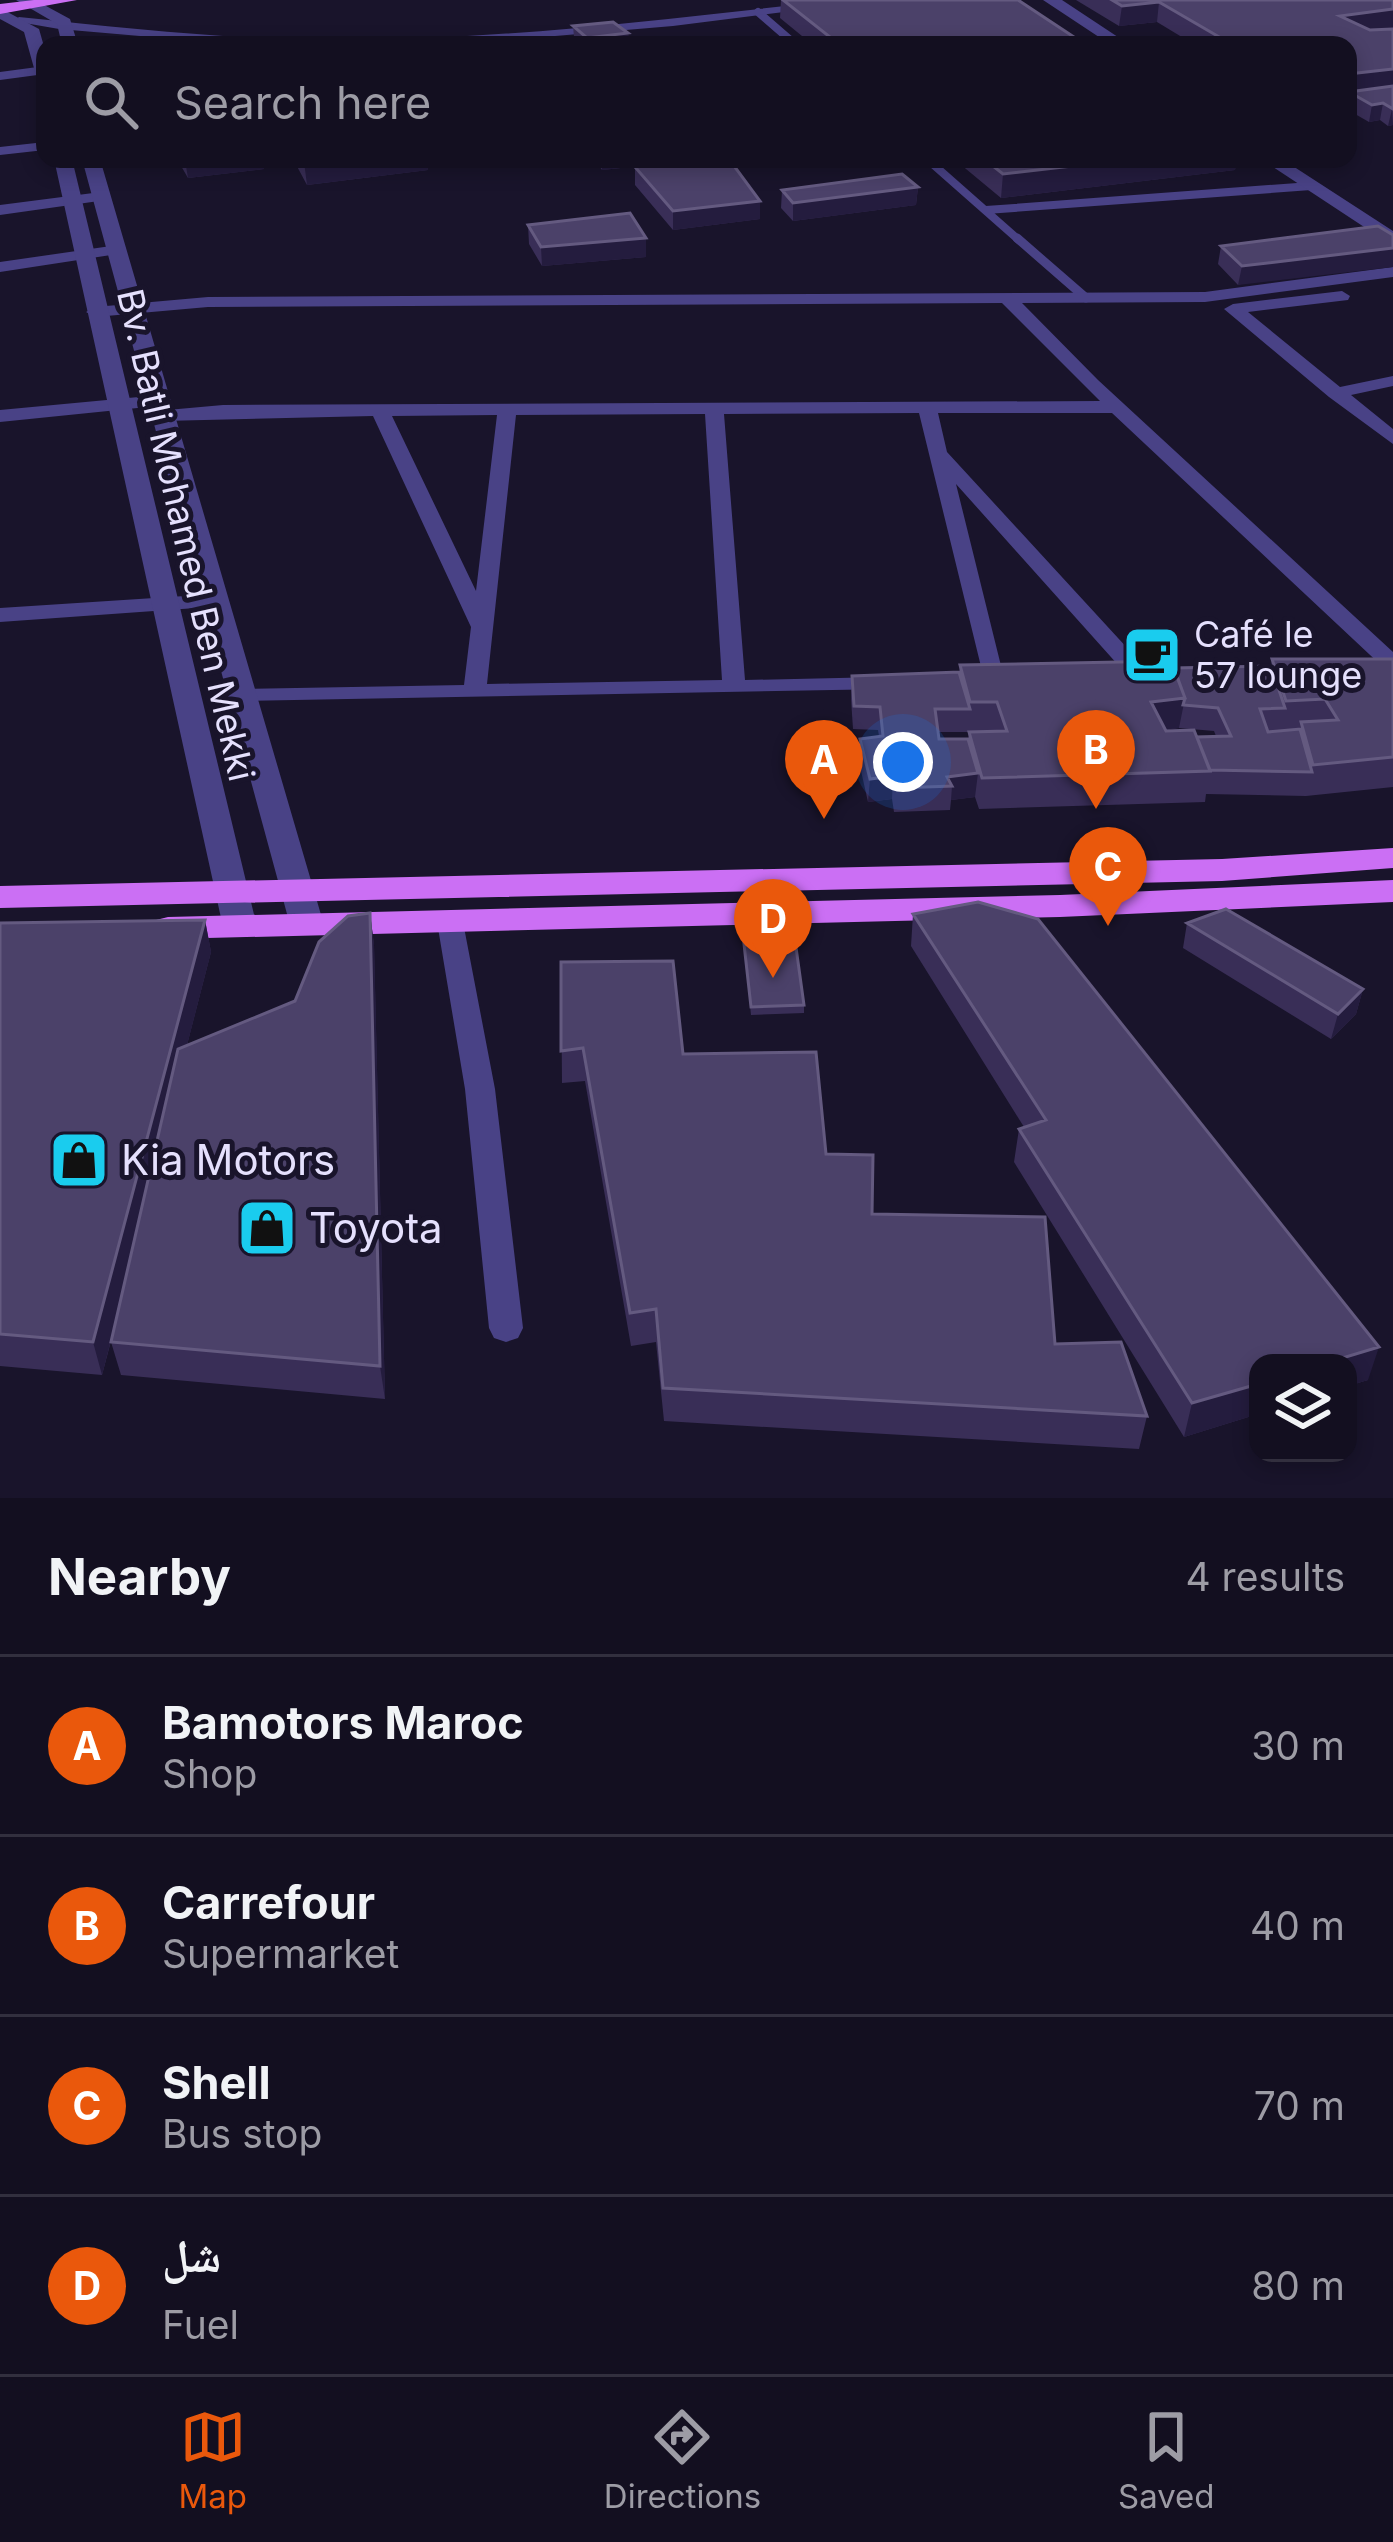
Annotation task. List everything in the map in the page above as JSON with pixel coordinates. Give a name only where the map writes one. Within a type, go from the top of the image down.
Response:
[{"type":"main road","points":[[0,8],[14,0]]},
{"type":"main road","points":[[0,8],[69,0]]},
{"type":"main road","points":[[0,897],[1222,870],[1393,858]]},
{"type":"main road","points":[[131,929],[1060,906],[1393,891]]},
{"type":"street","points":[[481,36],[873,0]]},
{"type":"street","points":[[1026,0],[1081,36]]},
{"type":"street","points":[[1051,0],[1108,36]]},
{"type":"street","points":[[30,2],[65,26],[68,36]]},
{"type":"street","points":[[0,8],[33,33],[36,44]]},
{"type":"street","points":[[20,21],[191,36]]},
{"type":"street","points":[[0,76],[36,74]]},
{"type":"street","points":[[0,152],[36,147]]},
{"type":"street","name":"Bv. Batli Mohamed Ben Mekki","points":[[65,168],[240,927]]},
{"type":"street","name":"Bv. Batli Mohamed Ben Mekki","points":[[93,168],[307,925]]},
{"type":"street","points":[[1284,168],[1393,240]]},
{"type":"street","points":[[1315,168],[1393,218]]},
{"type":"street","points":[[0,210],[101,197]]},
{"type":"street","points":[[0,267],[118,250]]},
{"type":"street","points":[[1014,305],[1086,298],[1221,296],[1393,272]]},
{"type":"street","points":[[97,318],[134,313],[1014,305],[1233,309],[1393,288]]},
{"type":"street","points":[[1014,305],[1393,664]]},
{"type":"street","points":[[1233,309],[1393,438]]},
{"type":"street","points":[[1336,393],[1393,381]]},
{"type":"street","points":[[0,416],[120,404],[380,410],[1117,407]]},
{"type":"street","points":[[927,408],[993,682]]},
{"type":"street","points":[[714,409],[734,687]]},
{"type":"street","points":[[380,410],[482,628]]},
{"type":"street","points":[[475,691],[507,410]]},
{"type":"street","points":[[938,453],[1155,680],[1101,681]]},
{"type":"street","points":[[140,491],[183,483]]},
{"type":"street","points":[[0,615],[215,601]]},
{"type":"street","points":[[243,696],[899,684]]},
{"type":"street","points":[[449,922],[480,1089],[506,1328]]},
{"type":"lane","points":[[758,12],[786,36]]},
{"type":"lane","points":[[937,168],[1086,298]]},
{"type":"lane","points":[[986,210],[1311,186]]},
{"type":"building","points":[[783,0],[1018,0],[1072,36],[829,36]]},
{"type":"building","points":[[1112,0],[1393,0],[1393,9],[1340,16],[1370,30],[1393,29],[1393,69],[1357,73],[1357,36],[1218,36],[1159,2],[1122,6]]},
{"type":"building","points":[[613,22],[628,33],[585,36],[573,26]]},
{"type":"building","points":[[1393,86],[1393,109],[1383,103],[1372,105],[1357,97],[1357,91]]},
{"type":"building","points":[[636,168],[736,168],[760,201],[673,211]]},
{"type":"building","points":[[995,168],[1055,168],[1003,174]]},
{"type":"building","points":[[902,174],[918,187],[793,203],[782,190]]},
{"type":"building","points":[[630,213],[646,238],[541,247],[528,225]]},
{"type":"building","points":[[1378,226],[1393,235],[1393,248],[1242,266],[1221,246]]},
{"type":"building","points":[[1272,659],[1393,659],[1393,757],[1313,765],[1301,722],[1338,720],[1325,699],[1286,701]]},
{"type":"building","points":[[1171,661],[1185,698],[1151,702],[1166,731],[1194,730],[1210,771],[982,778],[969,732],[1007,731],[997,702],[970,702],[960,665]]},
{"type":"building","points":[[1271,666],[1285,708],[1260,709],[1268,732],[1300,729],[1312,772],[1210,770],[1197,737],[1231,736],[1218,708],[1183,705],[1174,668]]},
{"type":"building","points":[[959,672],[970,709],[935,709],[939,739],[968,739],[978,773],[947,777],[952,786],[896,788],[893,776],[870,779],[860,739],[883,736],[880,707],[854,706],[852,676]]},
{"type":"building","points":[[978,902],[1038,919],[1379,1347],[1356,1354],[1249,1354],[1249,1387],[1192,1403],[1019,1129],[1046,1120],[913,914]]},
{"type":"building","points":[[1226,909],[1363,989],[1338,1014],[1187,923]]},
{"type":"building","name":"Toyota","points":[[370,913],[380,1366],[111,1342],[178,1049],[295,1001],[319,942],[348,916]]},
{"type":"building","name":"Kia Motors","points":[[205,920],[93,1342],[0,1334],[0,923]]},
{"type":"building","points":[[794,933],[804,1005],[751,1007],[743,935]]},
{"type":"building","points":[[673,961],[683,1054],[816,1052],[826,1154],[873,1155],[872,1214],[1045,1217],[1055,1344],[1121,1342],[1147,1416],[663,1388],[656,1309],[630,1313],[583,1048],[561,1051],[561,962]]},
{"type":"place","name":"Café le 57 lounge","points":[[1152,655]]},
{"type":"place","name":"Carrefour","points":[[1096,809]]},
{"type":"place","name":"Bamotors Maroc","points":[[824,819]]},
{"type":"place","name":"Shell","points":[[1108,926]]},
{"type":"place","name":"شل","points":[[773,978]]},
{"type":"place","name":"Kia Motors","points":[[79,1160]]},
{"type":"place","name":"Toyota","points":[[267,1228]]}]
